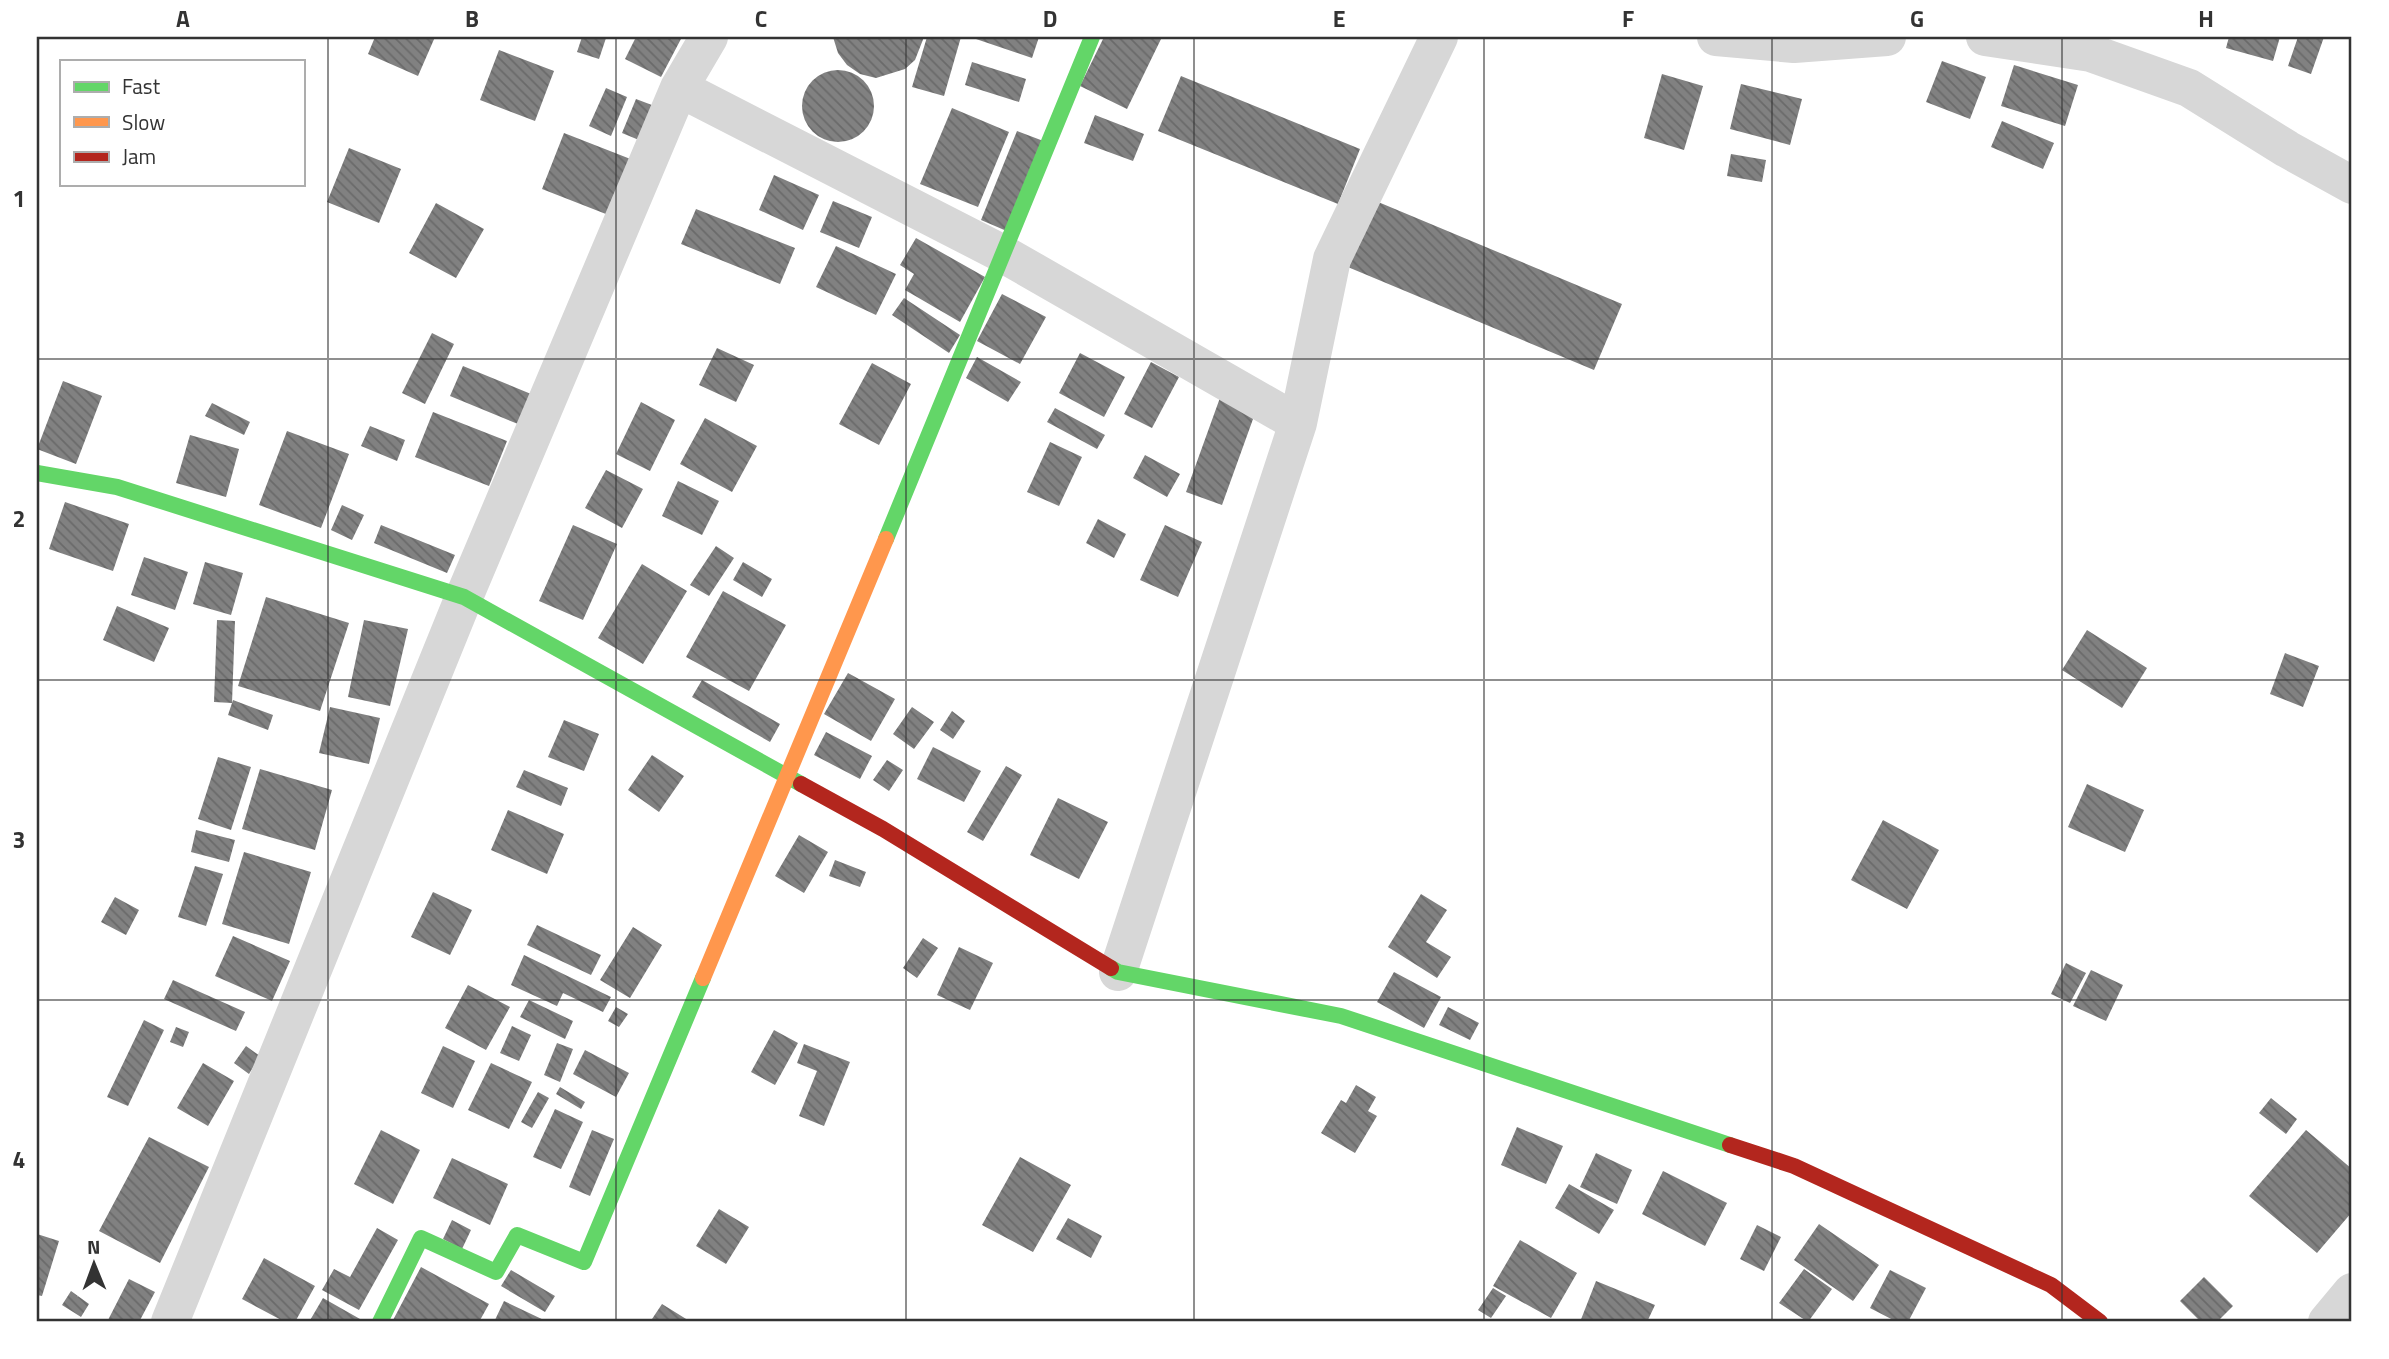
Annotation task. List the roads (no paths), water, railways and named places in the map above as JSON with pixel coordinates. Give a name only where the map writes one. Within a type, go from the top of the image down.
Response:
[{"type":"street","points":[[179,1320],[464,597],[679,88],[709,37]]},
{"type":"street","points":[[380,1322],[421,1237],[496,1272],[517,1235],[584,1262],[1005,255],[1091,37]]},
{"type":"street","points":[[1118,972],[1298,423],[1332,259],[1439,37]]},
{"type":"street","points":[[1716,37],[1794,44],[1887,37]]},
{"type":"street","points":[[1985,37],[2091,53],[2189,88],[2287,149],[2352,185]]},
{"type":"street","points":[[679,88],[1005,255],[1298,423]]},
{"type":"street","points":[[37,473],[117,487],[464,597],[883,829],[1118,972],[1341,1016],[1794,1166],[2051,1285],[2100,1322]]},
{"type":"street","points":[[2327,1322],[2352,1292]]}]
